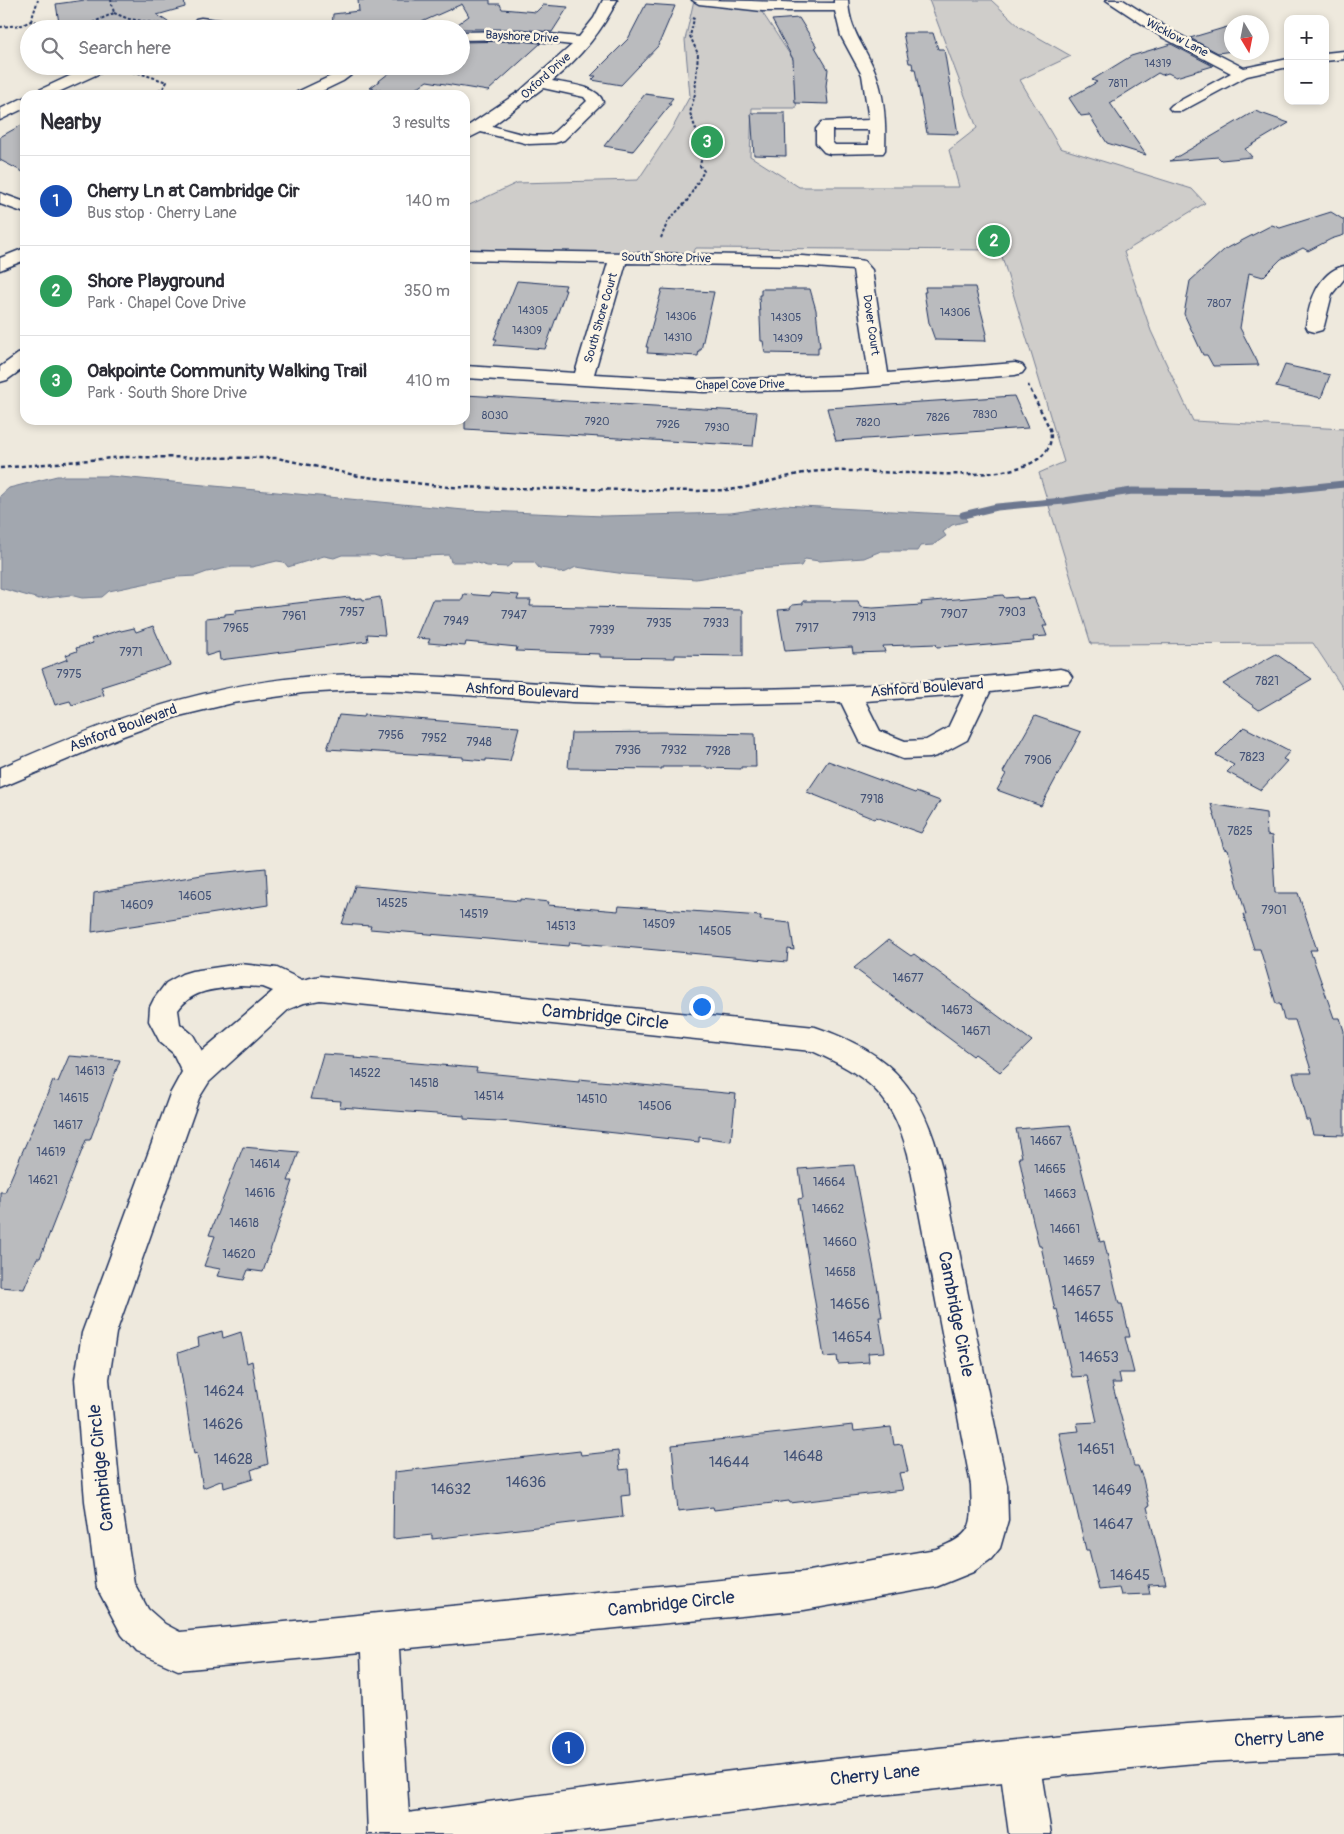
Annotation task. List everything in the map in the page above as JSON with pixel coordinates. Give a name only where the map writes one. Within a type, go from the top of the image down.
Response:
[{"type":"street","name":"Oxford Drive","points":[[470,132],[540,82],[582,42],[602,17],[610,0]]},
{"type":"street","points":[[699,0],[762,7],[841,4],[846,31],[868,73],[875,99],[878,125],[878,150],[830,149],[824,143],[824,129],[828,125],[878,125]]},
{"type":"street","name":"Wicklow Lane","points":[[1113,0],[1167,34],[1242,72]]},
{"type":"street","points":[[196,20],[204,6]]},
{"type":"street","name":"Bayshore Drive","points":[[470,36],[520,35],[582,42]]},
{"type":"street","points":[[1329,57],[1344,55]]},
{"type":"street","points":[[1177,108],[1242,72],[1284,64]]},
{"type":"street","points":[[54,90],[95,75]]},
{"type":"street","points":[[313,90],[342,75]]},
{"type":"street","points":[[479,127],[536,140],[550,140],[558,137],[595,102],[594,98],[588,94],[540,82]]},
{"type":"street","points":[[0,96],[20,101]]},
{"type":"street","points":[[0,114],[20,104]]},
{"type":"street","points":[[0,198],[20,206]]},
{"type":"street","points":[[0,265],[20,255]]},
{"type":"street","name":"South Shore Drive","points":[[470,255],[824,261],[858,265],[864,270]]},
{"type":"street","name":"South Shore Court","points":[[583,379],[619,257]]},
{"type":"street","name":"Dover Court","points":[[864,270],[879,380]]},
{"type":"street","points":[[1315,326],[1318,304],[1332,278],[1344,271]]},
{"type":"street","points":[[0,376],[20,362]]},
{"type":"street","name":"Chapel Cove Drive","points":[[470,372],[704,386],[879,380],[1015,369]]},
{"type":"street","name":"Ashford Boulevard","points":[[0,780],[74,745],[160,713],[232,695],[301,686],[373,682],[683,698],[848,693],[981,685],[1060,677]]},
{"type":"street","points":[[848,693],[863,719],[870,737],[903,750],[930,749],[958,734],[981,685]]},
{"type":"street","points":[[198,1073],[183,1044],[170,1033],[164,1021],[164,1007],[176,991],[192,982],[240,975],[277,979],[299,992]]},
{"type":"street","name":"Cambridge Circle","points":[[320,988],[815,1039],[857,1059],[872,1068],[891,1087],[905,1105],[922,1151],[941,1238],[989,1485],[990,1520],[987,1535],[978,1546],[960,1559],[936,1568],[804,1591],[178,1651],[151,1638],[135,1622],[116,1588],[103,1501],[92,1379],[99,1333],[185,1094],[198,1073],[279,1001],[299,992],[320,988]]},
{"type":"street","points":[[379,1632],[388,1834]]},
{"type":"street","name":"Cherry Lane","points":[[408,1834],[832,1779],[1122,1749],[1344,1735]]},
{"type":"street","points":[[1019,1760],[1030,1834]]},
{"type":"path","points":[[31,20],[38,0]]},
{"type":"path","points":[[111,0],[114,13]]},
{"type":"path","points":[[101,20],[114,13],[129,19],[138,20]]},
{"type":"path","points":[[647,257],[664,234],[668,221],[687,201],[704,171],[700,166],[704,145],[698,139],[694,120],[690,113],[695,94],[698,54],[690,36],[694,20],[691,16]]},
{"type":"path","points":[[0,27],[20,25]]},
{"type":"path","points":[[145,75],[167,82],[164,87],[159,90]]},
{"type":"path","points":[[0,468],[123,457],[277,458],[359,476],[448,487],[698,491],[736,490],[819,471],[971,475],[993,473],[1021,467],[1039,459],[1047,452],[1051,437],[1047,419],[1040,408],[1036,395],[1015,369]]},
{"type":"shaded area","points":[[694,0],[754,0],[800,70],[796,108],[752,108],[750,156],[799,187],[959,187],[949,150],[977,128],[929,0],[991,0],[1020,27],[1071,56],[1020,80],[1060,148],[1192,189],[1205,203],[1124,252],[1151,331],[1193,421],[1344,429],[1344,690],[1313,643],[1091,644],[1039,473],[1064,462],[1000,250],[696,248],[689,258],[470,255],[470,205],[517,183],[638,180],[672,129],[690,96],[685,40]]},
{"type":"shaded area","points":[[57,476],[110,476],[464,510],[603,516],[731,513],[784,505],[963,515],[967,521],[952,525],[943,532],[946,536],[933,545],[920,546],[917,551],[881,551],[864,558],[819,561],[805,559],[801,566],[755,569],[696,579],[625,574],[576,567],[559,573],[554,570],[539,568],[534,562],[514,562],[507,567],[487,566],[475,562],[451,562],[449,555],[401,557],[387,555],[380,557],[374,555],[342,555],[334,558],[324,556],[288,567],[284,562],[277,561],[252,567],[232,567],[196,576],[177,577],[109,591],[102,597],[82,598],[70,595],[39,599],[0,588],[0,496],[9,488]]},
{"type":"building","points":[[85,0],[184,0],[185,7],[157,15],[165,20],[59,20],[56,4]]},
{"type":"building","points":[[358,0],[490,0],[490,4],[500,4],[502,9],[536,12],[543,5],[568,7],[552,32],[520,29],[470,29],[470,20],[463,20],[469,16],[462,4],[426,20],[333,20],[333,14],[359,11]]},
{"type":"building","points":[[646,4],[675,6],[658,46],[621,85],[592,80],[596,76],[591,76],[628,39]]},
{"type":"building","points":[[799,18],[828,69],[826,86],[828,104],[795,103],[793,59],[772,20]]},
{"type":"building","points":[[1224,28],[1224,52],[1218,53],[1190,38]]},
{"type":"building","points":[[903,33],[933,33],[938,49],[944,49],[958,134],[927,133],[915,69],[913,69],[912,63],[909,63]]},
{"type":"building","points":[[520,41],[541,43],[488,91],[427,81],[414,90],[379,90],[370,88],[387,75],[470,75],[470,42]]},
{"type":"building","points":[[1171,44],[1213,66],[1176,77],[1168,73],[1162,75],[1158,73],[1110,103],[1146,155],[1107,143],[1089,115],[1081,116],[1069,98],[1097,82],[1092,80],[1131,56]]},
{"type":"building","points":[[645,94],[673,98],[668,104],[671,104],[633,151],[604,146]]},
{"type":"building","points":[[1255,111],[1289,123],[1245,149],[1252,157],[1221,160],[1218,157],[1170,161]]},
{"type":"building","points":[[751,113],[785,113],[786,156],[754,155]]},
{"type":"building","points":[[20,126],[20,170],[0,160],[0,137]]},
{"type":"building","points":[[1331,212],[1344,220],[1344,235],[1331,239],[1308,251],[1303,248],[1281,259],[1263,277],[1249,273],[1240,328],[1259,365],[1213,366],[1207,355],[1203,355],[1184,314],[1190,281],[1224,250],[1272,225],[1280,228]]},
{"type":"building","points":[[517,281],[566,285],[564,290],[566,290],[545,349],[494,345],[497,339],[494,339]]},
{"type":"building","points":[[925,287],[975,287],[987,334],[985,334],[986,341],[935,340],[929,323],[924,292],[926,292]]},
{"type":"building","points":[[662,289],[714,292],[698,356],[647,353],[648,347],[646,347]]},
{"type":"building","points":[[761,289],[810,289],[816,310],[820,347],[818,347],[818,354],[765,353],[763,341],[761,341],[759,295],[761,295]]},
{"type":"building","points":[[1285,365],[1330,375],[1321,398],[1276,387]]},
{"type":"building","points":[[470,395],[757,412],[753,446],[465,429],[465,425],[470,425]]},
{"type":"building","points":[[1014,396],[1028,428],[836,441],[827,408]]},
{"type":"building","points":[[491,593],[519,595],[517,600],[531,600],[530,606],[743,610],[743,656],[675,655],[675,658],[600,657],[600,654],[516,651],[517,647],[466,642],[465,646],[428,643],[430,639],[416,638],[432,600],[462,600],[464,594],[490,596]]},
{"type":"building","points":[[1003,595],[1005,598],[1034,598],[1047,626],[1043,626],[1047,636],[1033,637],[1034,641],[966,647],[965,645],[937,647],[936,644],[883,646],[885,652],[853,653],[852,647],[785,651],[778,610],[790,609],[792,605],[803,604],[803,601],[858,601],[860,607],[873,608],[922,605],[921,602]]},
{"type":"building","points":[[350,597],[350,599],[362,598],[363,600],[380,597],[385,635],[367,634],[368,641],[220,660],[219,652],[206,656],[206,618],[225,616],[225,614],[236,613],[236,610]]},
{"type":"building","points":[[153,626],[170,665],[101,687],[104,695],[72,705],[70,701],[55,705],[42,669],[68,659],[66,655],[77,651],[76,648],[93,643],[91,639],[120,630],[134,628],[136,632]]},
{"type":"building","points":[[1276,654],[1312,679],[1259,710],[1223,684]]},
{"type":"building","points":[[339,715],[363,717],[364,715],[519,727],[510,761],[486,759],[486,761],[463,759],[463,757],[327,749]]},
{"type":"building","points":[[1035,716],[1081,732],[1041,806],[997,790],[1006,774],[1003,772]]},
{"type":"building","points":[[1244,727],[1290,751],[1283,759],[1287,761],[1261,790],[1227,772],[1234,765],[1216,755]]},
{"type":"building","points":[[571,733],[755,734],[756,767],[741,767],[741,769],[707,767],[662,767],[662,769],[568,768]]},
{"type":"building","points":[[828,761],[940,801],[921,833],[876,817],[874,819],[807,792]]},
{"type":"building","points":[[1211,804],[1266,813],[1267,835],[1272,836],[1275,893],[1298,893],[1317,950],[1310,950],[1334,1018],[1340,1018],[1344,1031],[1344,1135],[1313,1134],[1309,1120],[1306,1120],[1293,1073],[1312,1073],[1295,1020],[1284,1020],[1280,1004],[1276,1004],[1260,949],[1254,949],[1243,914],[1246,915],[1228,850],[1224,849]]},
{"type":"building","points":[[266,868],[268,905],[92,932],[94,893],[208,874]]},
{"type":"building","points":[[355,886],[520,901],[520,899],[549,902],[548,905],[618,911],[619,906],[761,916],[760,920],[790,923],[794,950],[788,949],[787,962],[570,942],[569,946],[370,929],[371,926],[342,924]]},
{"type":"building","points":[[888,940],[911,956],[914,954],[1032,1041],[1000,1072],[975,1054],[973,1056],[854,968]]},
{"type":"building","points":[[323,1054],[477,1068],[476,1072],[579,1082],[579,1079],[736,1094],[731,1141],[699,1137],[699,1142],[514,1122],[464,1119],[464,1116],[340,1107],[341,1101],[310,1099]]},
{"type":"building","points":[[69,1056],[120,1060],[90,1140],[86,1140],[40,1258],[37,1258],[24,1289],[0,1287],[0,1192],[5,1192],[53,1081],[58,1082]]},
{"type":"building","points":[[1070,1125],[1100,1242],[1104,1241],[1119,1304],[1122,1304],[1130,1337],[1125,1337],[1134,1373],[1119,1373],[1121,1383],[1112,1383],[1134,1466],[1138,1466],[1143,1479],[1149,1506],[1147,1507],[1166,1584],[1148,1585],[1150,1594],[1121,1595],[1119,1588],[1099,1590],[1089,1550],[1086,1550],[1059,1433],[1079,1431],[1077,1423],[1097,1422],[1087,1376],[1072,1377],[1057,1309],[1055,1310],[1041,1246],[1039,1246],[1025,1187],[1019,1157],[1022,1157],[1016,1129]]},
{"type":"building","points":[[243,1147],[299,1152],[288,1181],[293,1181],[263,1272],[248,1270],[244,1280],[217,1276],[220,1269],[204,1266],[215,1236],[209,1235]]},
{"type":"building","points":[[854,1165],[877,1285],[882,1317],[879,1317],[885,1352],[868,1353],[869,1362],[838,1364],[837,1356],[824,1357],[798,1199],[803,1198],[799,1169]]},
{"type":"building","points":[[222,1331],[223,1338],[241,1332],[247,1363],[252,1361],[268,1464],[251,1470],[253,1479],[224,1488],[223,1480],[203,1488],[197,1453],[194,1454],[178,1353],[199,1346],[198,1338]]},
{"type":"building","points":[[853,1425],[854,1431],[891,1427],[894,1445],[902,1444],[908,1472],[899,1473],[903,1490],[790,1503],[789,1501],[714,1510],[713,1507],[678,1511],[672,1445]]},
{"type":"building","points":[[580,1451],[581,1455],[618,1451],[620,1470],[628,1469],[630,1495],[621,1496],[623,1517],[432,1539],[432,1535],[393,1539],[394,1472]]},
{"type":"waterway","points":[[963,515],[997,507],[1064,501],[1132,491],[1267,492],[1344,484]]},
{"type":"place","name":"Oakpointe Community Walking Trail","points":[[707,142]]},
{"type":"place","name":"Shore Playground","points":[[994,241]]},
{"type":"place","name":"Cherry Ln at Cambridge Cir","points":[[568,1748]]}]
